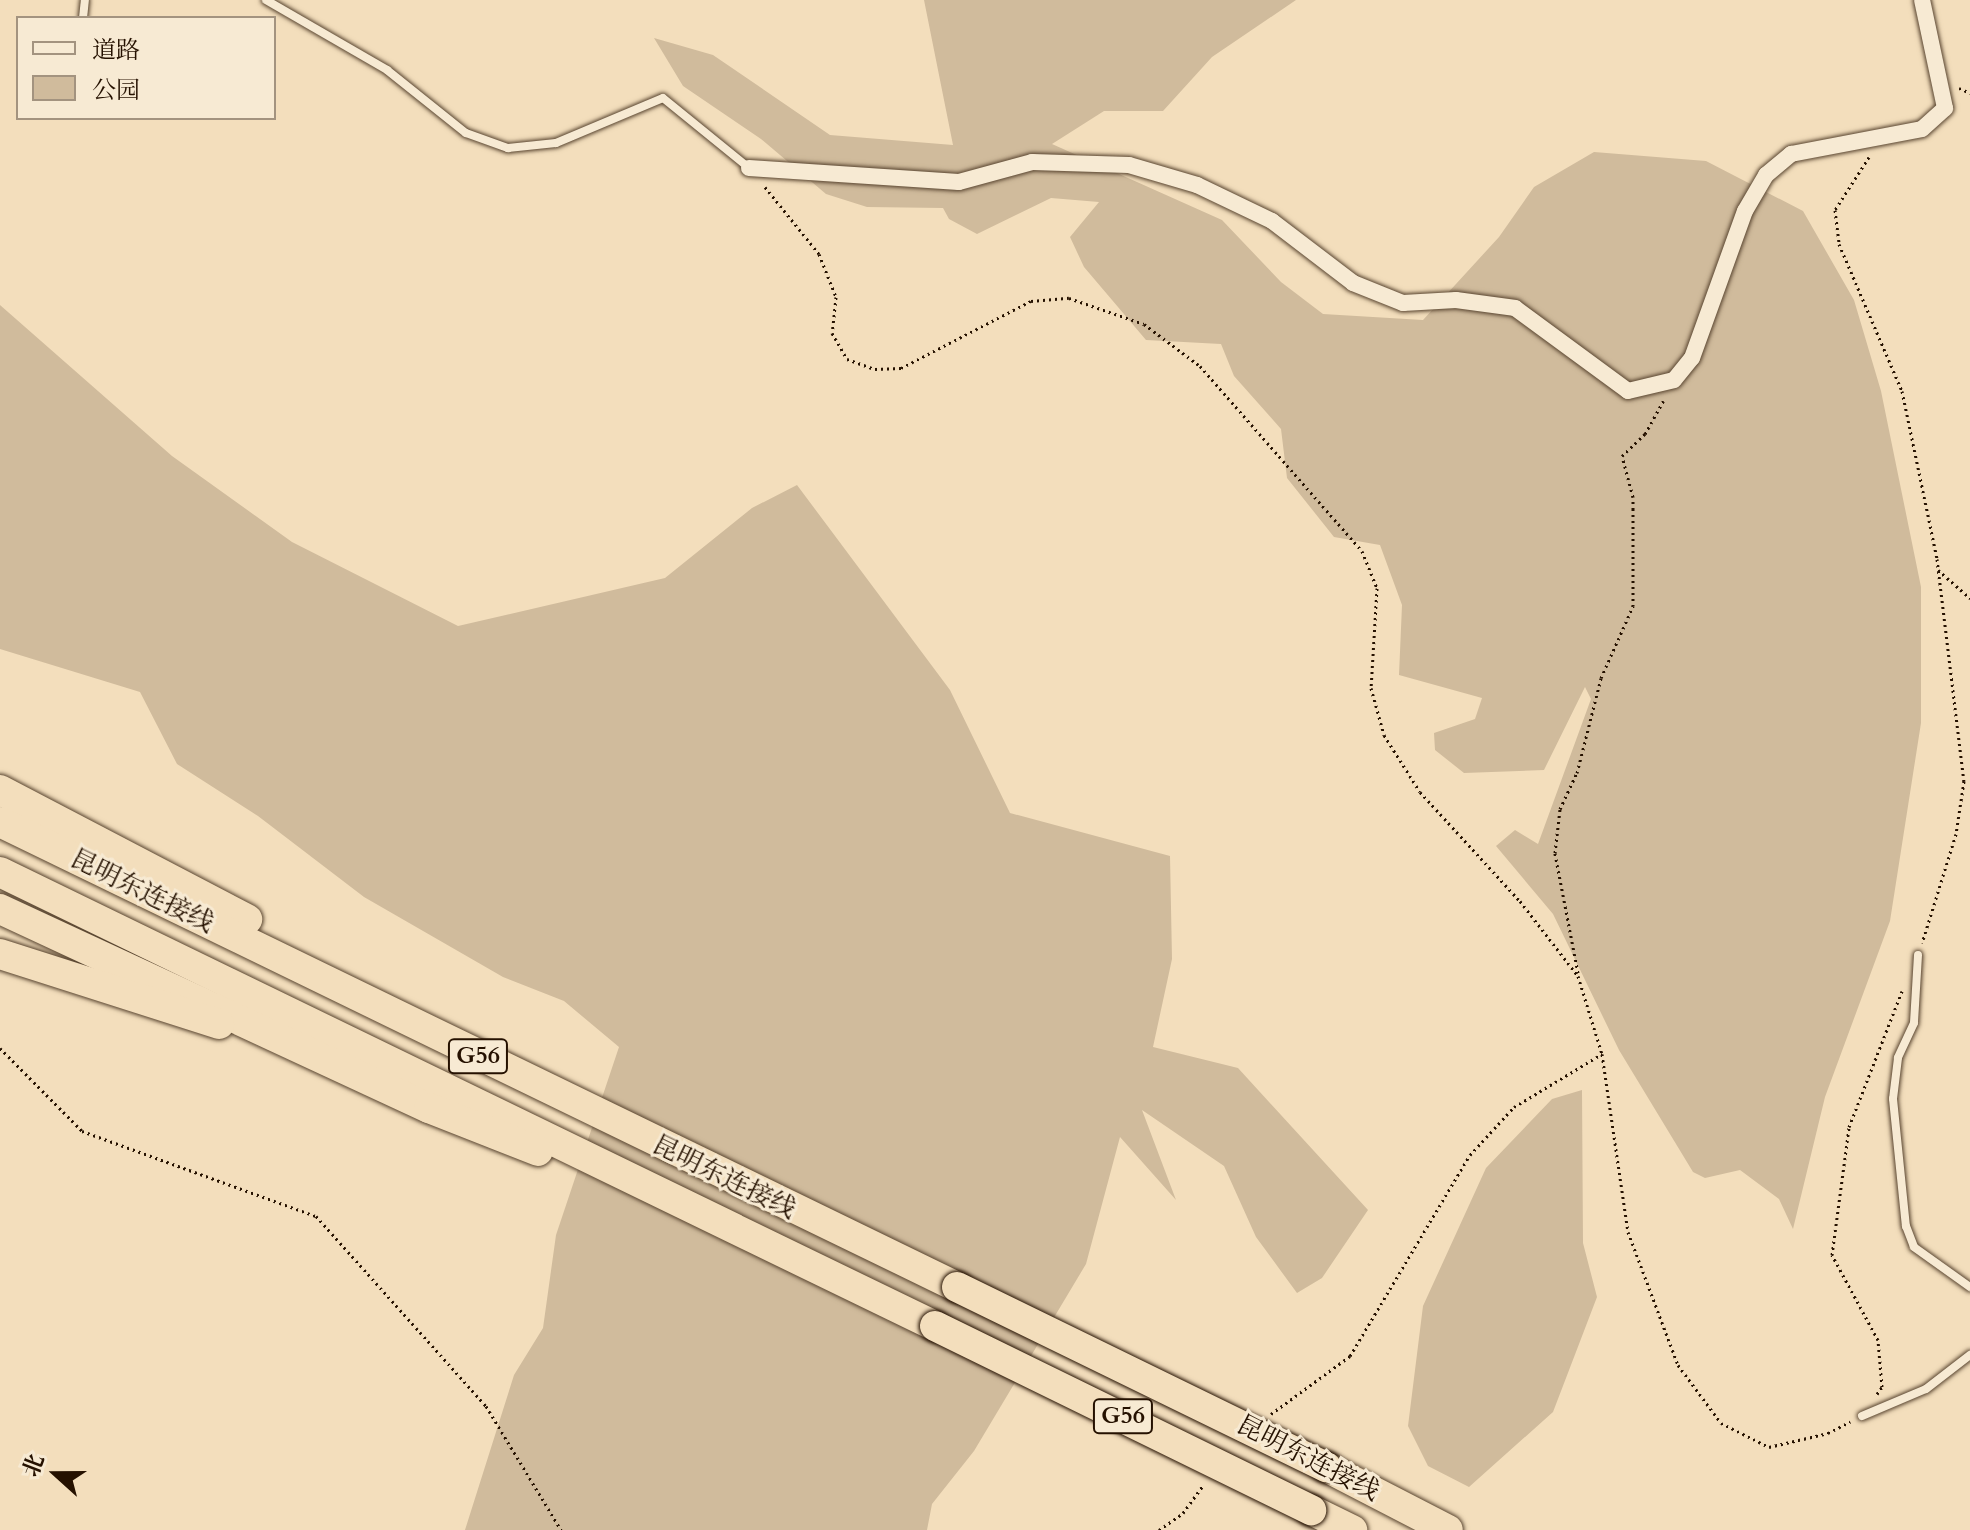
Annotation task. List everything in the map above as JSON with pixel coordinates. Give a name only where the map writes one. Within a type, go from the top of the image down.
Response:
[{"type":"highway","points":[[0,790],[427,1011],[630,1131]]},
{"type":"highway","name":"昆明东连接线","points":[[0,822],[1326,1467],[1448,1530]]},
{"type":"highway","name":"昆明东连接线","points":[[0,872],[1352,1530]]},
{"type":"highway","points":[[0,909],[475,1128],[657,1195],[762,1242]]},
{"type":"highway","points":[[0,954],[129,999],[318,1055]]},
{"type":"street","points":[[749,168],[959,182],[1032,162],[1129,165],[1197,185],[1272,221],[1353,283],[1403,303],[1456,300],[1515,308],[1628,391],[1674,380],[1692,358],[1745,211],[1766,175],[1791,154],[1880,140],[1922,129],[1945,108],[1922,0]]},
{"type":"lane","points":[[266,0],[387,70],[466,133],[508,148],[556,143],[663,98],[749,168]]},
{"type":"lane","points":[[1918,955],[1914,1023],[1898,1058],[1893,1099],[1906,1226],[1914,1247],[1970,1287]]},
{"type":"lane","points":[[1862,1416],[1926,1389],[1970,1355]]},
{"type":"path","points":[[1674,380],[1645,434],[1622,456],[1633,497],[1633,606],[1601,678],[1577,773],[1560,809],[1555,853],[1578,976],[1602,1054],[1628,1232],[1678,1365],[1721,1423],[1769,1447],[1828,1433],[1862,1416],[1882,1387],[1878,1340],[1832,1255],[1849,1127],[1918,955],[1956,834],[1964,781],[1938,570],[1902,391],[1839,244],[1835,210],[1880,140]]},
{"type":"path","points":[[749,168],[819,254],[836,297],[832,333],[847,359],[875,369],[901,368],[1031,301],[1069,298],[1104,306],[1144,324],[1200,366],[1362,551],[1377,588],[1371,688],[1384,735],[1420,792],[1520,901],[1578,976]]},
{"type":"path","points":[[1938,570],[1970,598]]},
{"type":"path","points":[[0,1048],[82,1131],[316,1216],[486,1406],[561,1530]]},
{"type":"path","points":[[1269,1416],[1350,1356],[1470,1155],[1514,1107],[1602,1054]]},
{"type":"path","points":[[1159,1530],[1183,1513],[1208,1477]]},
{"type":"green space","points":[[924,0],[1296,0],[1212,57],[1163,111],[1104,111],[1052,144],[1222,220],[1281,282],[1323,314],[1423,320],[1499,237],[1534,187],[1594,152],[1706,161],[1803,211],[1854,300],[1881,391],[1921,587],[1921,723],[1890,921],[1825,1097],[1793,1229],[1779,1199],[1740,1170],[1705,1178],[1693,1172],[1619,1050],[1553,914],[1496,846],[1515,830],[1538,844],[1591,699],[1585,687],[1544,770],[1464,773],[1435,750],[1434,733],[1475,719],[1482,698],[1399,675],[1402,605],[1380,545],[1334,537],[1287,478],[1281,429],[1234,376],[1221,344],[1146,340],[1084,267],[1070,237],[1099,202],[1051,198],[977,234],[949,219],[943,208],[867,207],[826,194],[761,139],[683,86],[654,38],[713,55],[830,135],[953,145]]},
{"type":"green space","points":[[0,305],[172,456],[292,542],[458,626],[665,578],[752,508],[797,485],[950,690],[1010,813],[1170,856],[1172,959],[1153,1047],[1238,1068],[1368,1210],[1322,1278],[1297,1293],[1256,1237],[1224,1166],[1142,1110],[1176,1200],[1120,1137],[1086,1264],[974,1451],[932,1504],[927,1530],[465,1530],[514,1375],[543,1328],[556,1235],[619,1047],[564,1001],[503,977],[364,897],[258,816],[177,764],[140,692],[0,649]]},
{"type":"green space","points":[[1582,1090],[1583,1243],[1597,1297],[1553,1412],[1469,1487],[1428,1466],[1408,1426],[1423,1306],[1486,1168],[1552,1099]]}]
